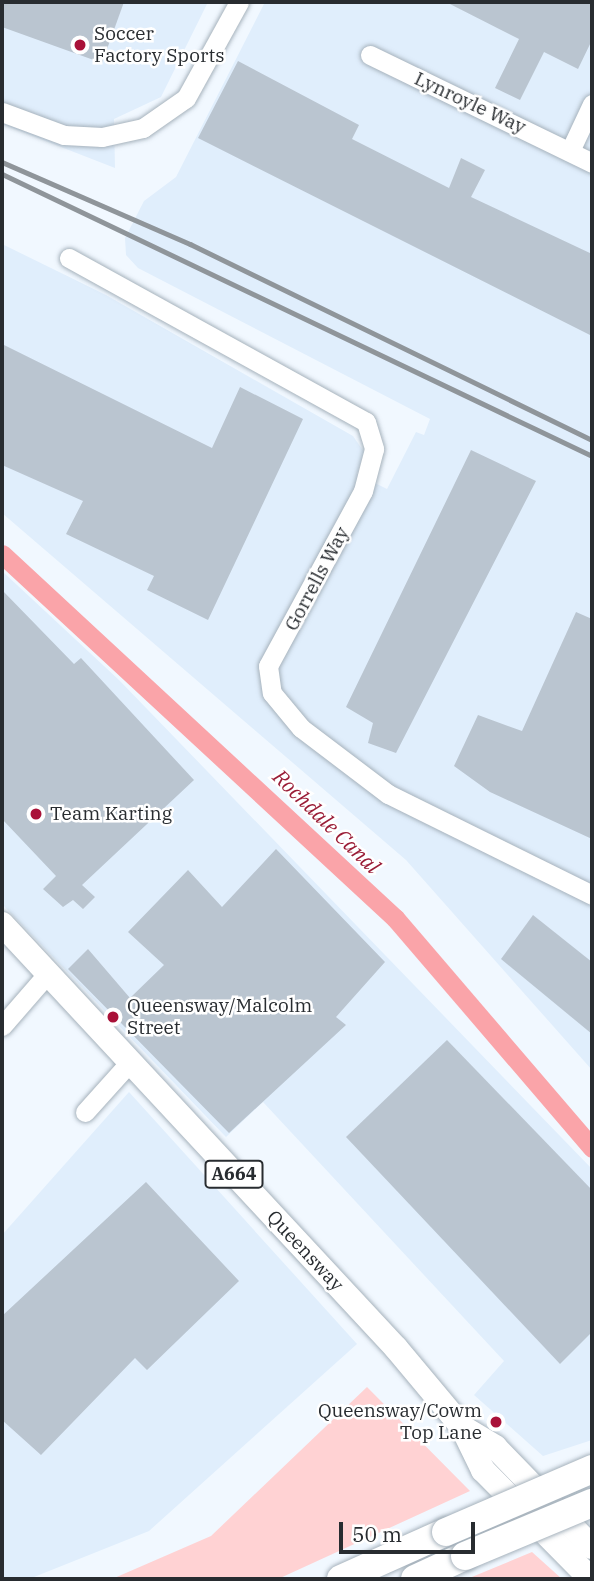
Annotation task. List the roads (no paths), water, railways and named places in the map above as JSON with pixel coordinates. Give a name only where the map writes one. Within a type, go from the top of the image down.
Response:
[{"type":"highway","points":[[341,1579],[592,1469]]},
{"type":"highway","points":[[415,1579],[592,1503]]},
{"type":"main road","name":"Queensway","points":[[2,924],[462,1427],[483,1470],[591,1579]]},
{"type":"main road","name":"Queensway","points":[[462,1427],[495,1447],[592,1547]]},
{"type":"street","points":[[2,112],[64,135],[102,136],[143,128],[187,98],[239,2]]},
{"type":"street","name":"Lynroyle Way","points":[[370,55],[592,163]]},
{"type":"street","points":[[570,151],[592,104]]},
{"type":"street","name":"Gorrells Way","points":[[69,258],[366,422],[374,449],[363,491],[268,666],[272,693],[301,728],[388,794],[592,895]]},
{"type":"street","points":[[2,1026],[48,973]]},
{"type":"street","points":[[85,1112],[130,1062]]},
{"type":"waterway","name":"Rochdale Canal","points":[[2,554],[395,918],[592,1148]]},
{"type":"railway","points":[[2,162],[190,244],[592,440]]},
{"type":"railway","points":[[2,174],[592,456]]},
{"type":"place","name":"Soccer Factory Sports","points":[[80,45]]},
{"type":"place","name":"Team Karting","points":[[36,814]]},
{"type":"place","name":"Queensway/Malcolm Street","points":[[113,1017]]},
{"type":"place","name":"Queensway/Cowm Top Lane","points":[[496,1422]]}]
